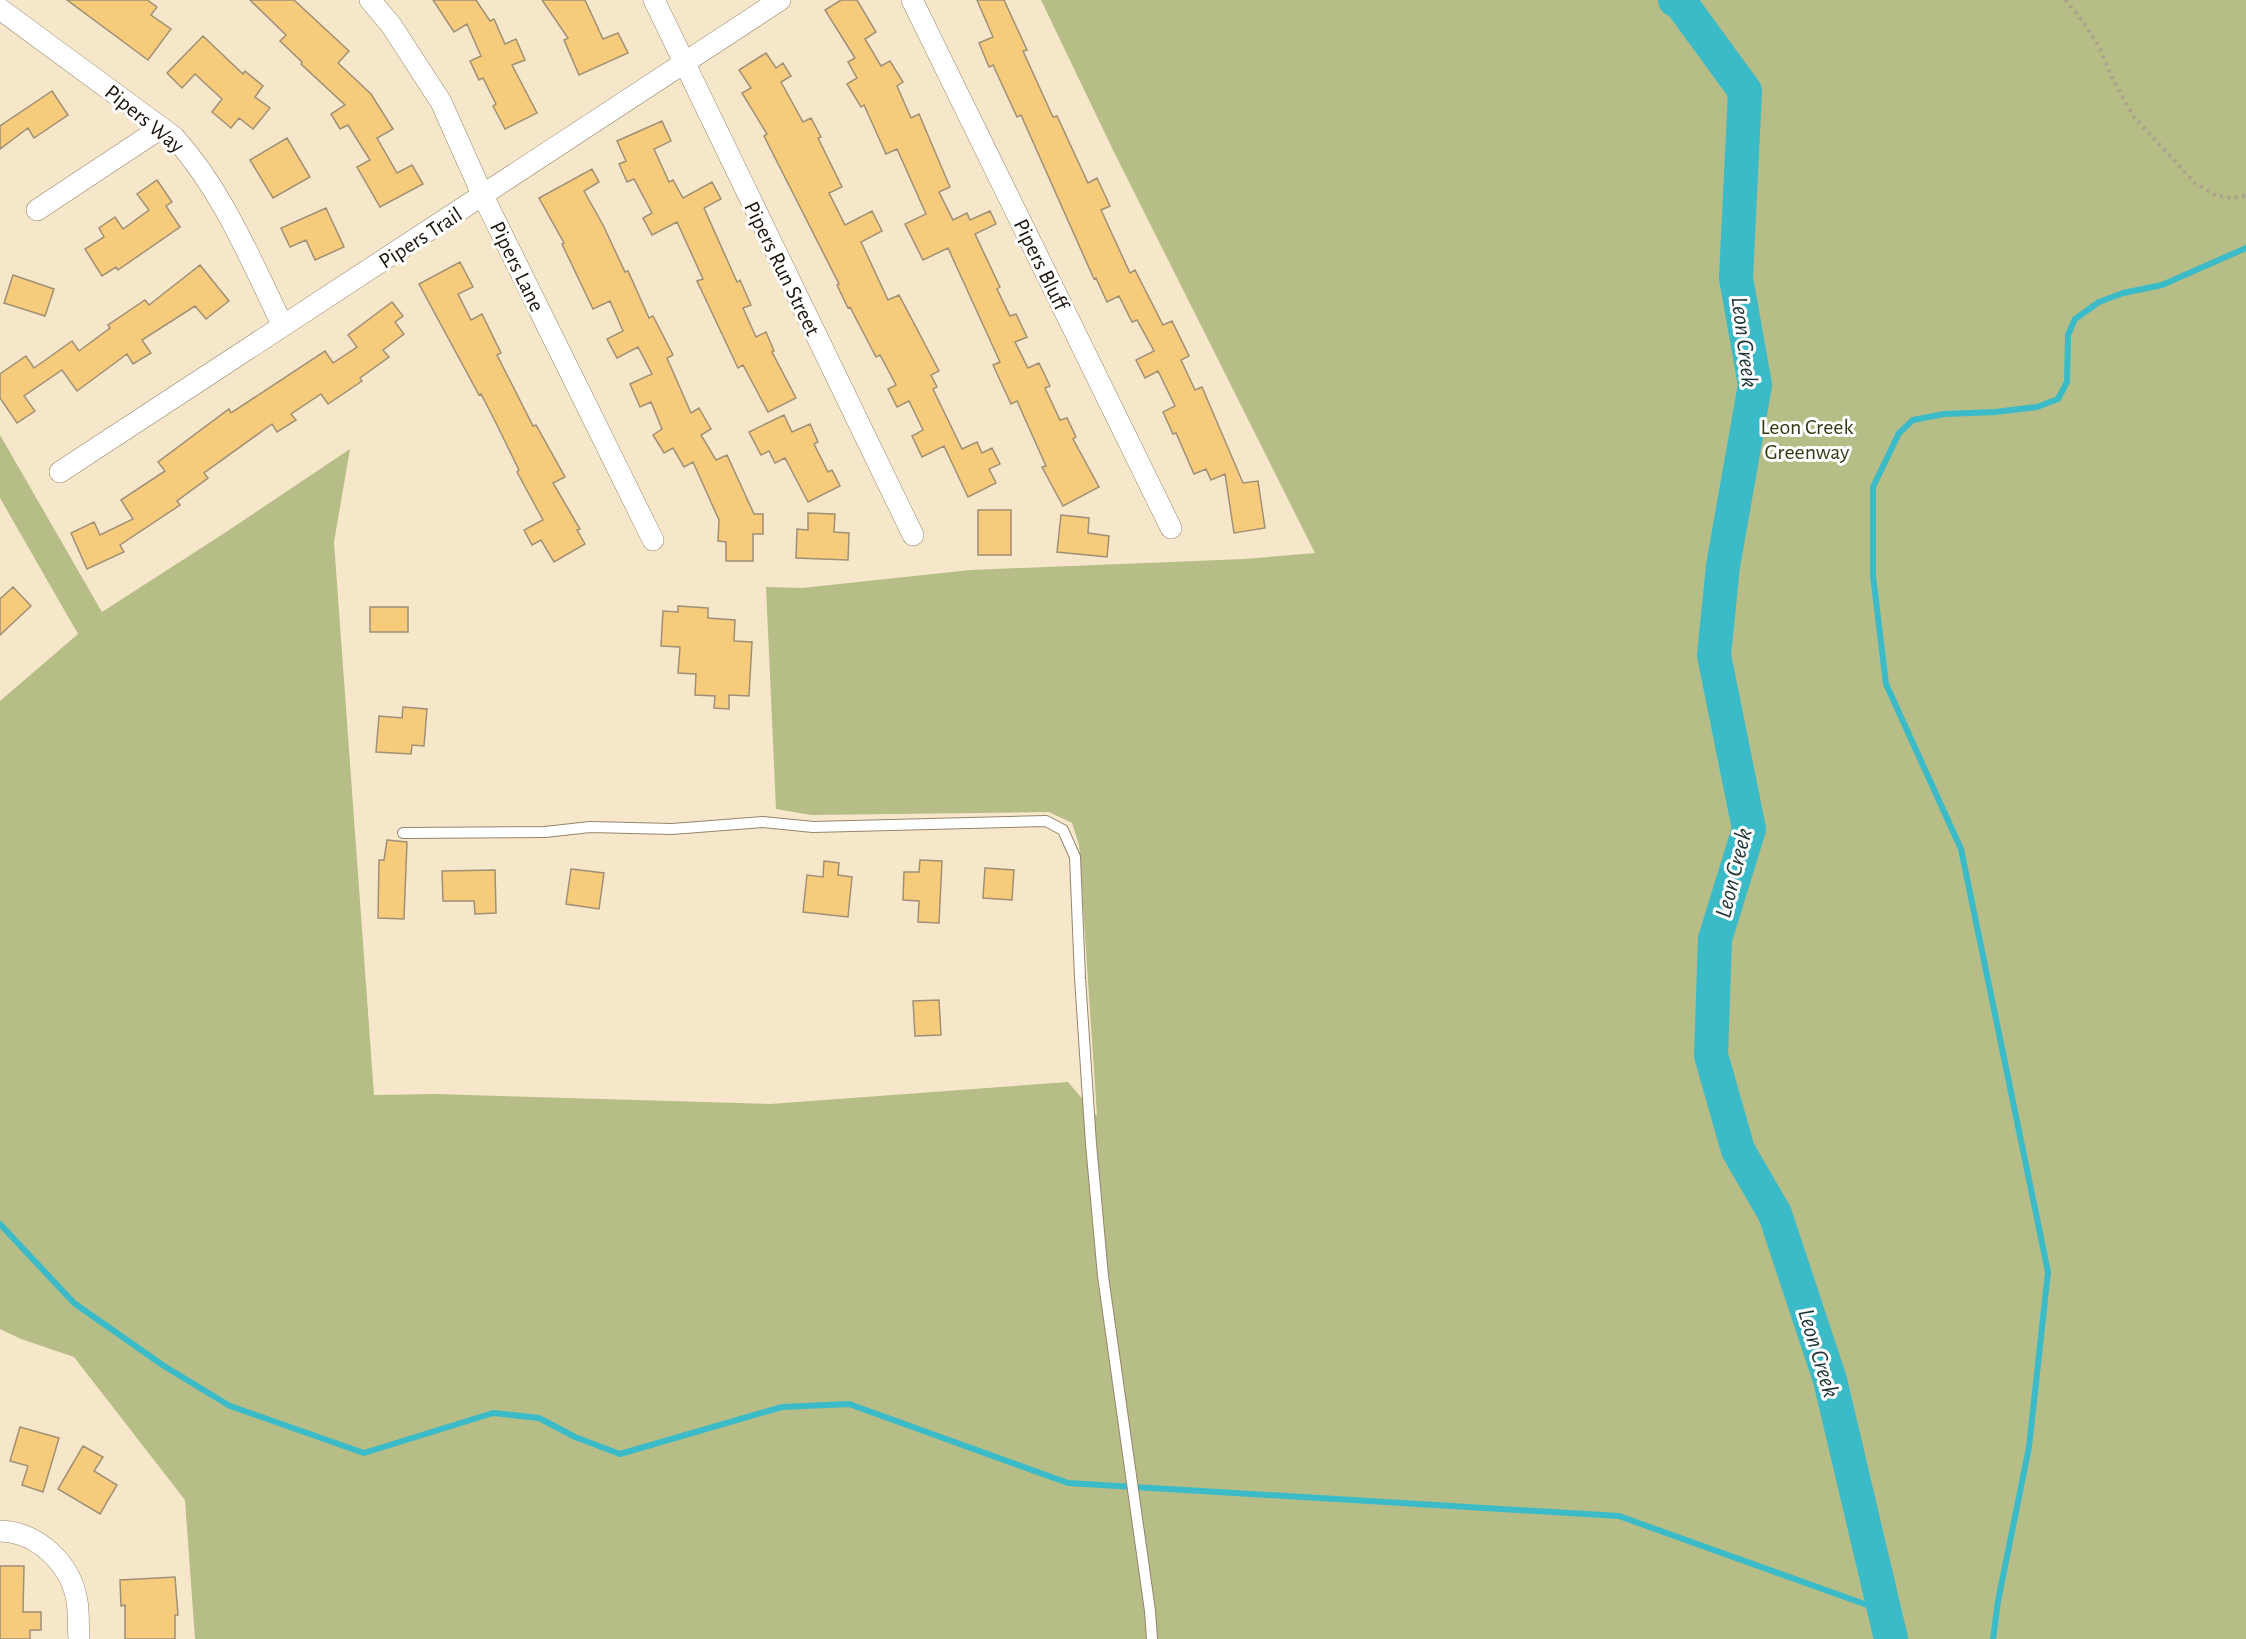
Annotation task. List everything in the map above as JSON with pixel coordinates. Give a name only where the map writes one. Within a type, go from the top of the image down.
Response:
[{"type":"street","name":"Pipers Lane","points":[[370,0],[391,24],[441,102],[483,196],[653,540]]},
{"type":"street","name":"Pipers Run Street","points":[[654,0],[913,535]]},
{"type":"street","name":"Pipers Trail","points":[[60,472],[780,0]]},
{"type":"street","name":"Pipers Bluff","points":[[912,0],[1171,528]]},
{"type":"street","name":"Pipers Way","points":[[0,9],[174,137],[194,159],[222,203],[283,326]]},
{"type":"street","points":[[37,210],[161,128]]},
{"type":"street","points":[[0,1531],[9,1531],[45,1546],[63,1568],[77,1600],[79,1639]]},
{"type":"lane","points":[[403,833],[545,832],[590,827],[672,829],[763,822],[813,827],[1046,821],[1063,830],[1075,857],[1090,1132],[1103,1276],[1152,1639]]},
{"type":"path","points":[[2065,0],[2100,48],[2112,78],[2134,117],[2195,183],[2217,196],[2234,198],[2246,195]]},
{"type":"green space","name":"Leon Creek Greenway","points":[[1041,0],[2246,0],[2246,1639],[195,1639],[185,1500],[74,1357],[21,1339],[0,1329],[0,701],[78,634],[0,498],[0,435],[102,612],[350,449],[334,542],[374,1095],[436,1094],[770,1104],[1068,1082],[1097,1116],[1079,845],[1072,823],[1049,812],[811,815],[776,809],[766,587],[802,588],[970,570],[1244,559],[1315,553],[1113,150]]},
{"type":"building","points":[[67,0],[147,0],[157,7],[151,15],[171,29],[148,60]]},
{"type":"building","points":[[250,0],[294,0],[349,51],[338,63],[371,94],[393,129],[377,138],[397,173],[412,165],[423,184],[380,207],[357,167],[370,160],[348,125],[340,129],[331,114],[345,105],[280,41],[286,35]]},
{"type":"building","points":[[433,0],[476,0],[490,21],[494,19],[505,44],[516,39],[525,60],[512,65],[537,113],[505,129],[493,106],[496,104],[483,78],[479,80],[470,61],[481,56],[467,24],[454,32]]},
{"type":"building","points":[[542,0],[585,0],[603,39],[618,33],[628,53],[579,75],[564,40],[568,38]]},
{"type":"building","points":[[841,0],[857,0],[876,32],[865,39],[881,66],[890,61],[903,82],[897,86],[911,118],[919,114],[950,187],[939,192],[953,220],[967,213],[970,220],[990,211],[996,224],[975,234],[1000,287],[997,289],[1010,316],[1016,314],[1027,337],[1015,342],[1028,368],[1039,363],[1050,386],[1045,388],[1060,420],[1067,418],[1076,437],[1073,439],[1099,487],[1063,506],[1042,467],[1046,466],[1017,401],[1011,404],[993,365],[1000,362],[948,248],[923,260],[905,224],[926,214],[897,149],[886,154],[864,105],[861,107],[847,84],[857,78],[848,62],[855,58],[825,10]]},
{"type":"building","points":[[977,0],[1004,0],[1027,50],[1023,51],[1053,117],[1057,116],[1088,183],[1097,178],[1110,206],[1101,210],[1130,273],[1135,270],[1163,325],[1172,321],[1189,356],[1181,360],[1195,390],[1202,387],[1243,483],[1258,481],[1265,528],[1234,533],[1225,474],[1211,480],[1206,469],[1194,474],[1176,433],[1173,434],[1163,412],[1175,406],[1158,371],[1145,378],[1136,360],[1154,351],[1137,320],[1132,322],[1119,296],[1107,302],[1096,278],[1094,279],[1021,115],[1017,117],[993,65],[989,67],[979,43],[993,37]]},
{"type":"building","points":[[203,36],[243,74],[245,71],[263,86],[255,97],[270,108],[253,129],[239,118],[231,128],[212,112],[222,99],[195,74],[182,88],[167,73]]},
{"type":"building","points":[[766,53],[776,68],[783,63],[791,76],[781,82],[803,122],[811,118],[821,137],[818,138],[842,187],[829,193],[845,225],[872,211],[882,231],[861,242],[888,300],[899,295],[939,371],[931,375],[937,387],[933,389],[962,449],[977,442],[982,453],[992,448],[1000,464],[989,469],[996,483],[968,497],[944,446],[922,457],[912,436],[923,430],[909,401],[897,407],[888,389],[896,385],[880,355],[876,357],[850,307],[848,308],[837,285],[839,284],[764,136],[767,134],[742,93],[751,88],[739,70]]},
{"type":"building","points":[[52,91],[68,115],[34,138],[28,128],[0,149],[0,126]]},
{"type":"building","points":[[662,121],[671,141],[654,149],[669,182],[673,180],[683,198],[712,182],[721,199],[704,208],[737,282],[740,280],[751,305],[743,308],[756,337],[766,332],[774,351],[772,352],[796,398],[768,412],[743,365],[738,368],[697,281],[703,279],[677,222],[652,235],[643,218],[652,213],[634,179],[627,182],[619,164],[626,161],[617,141]]},
{"type":"building","points":[[287,138],[310,177],[273,198],[250,160]]},
{"type":"building","points":[[592,169],[599,182],[584,191],[625,272],[628,271],[649,318],[653,316],[673,355],[667,358],[691,413],[699,408],[711,429],[701,435],[716,460],[727,455],[754,514],[763,514],[763,534],[753,534],[753,561],[726,561],[726,542],[718,541],[719,520],[693,462],[684,467],[673,448],[664,453],[653,435],[662,429],[651,402],[640,407],[630,384],[652,374],[638,347],[617,358],[607,339],[623,331],[610,301],[593,309],[562,244],[564,243],[539,198]]},
{"type":"building","points":[[157,180],[172,202],[166,206],[180,227],[118,270],[116,267],[102,276],[85,249],[104,237],[99,228],[115,217],[123,229],[149,210],[137,194]]},
{"type":"building","points":[[326,208],[344,247],[315,260],[306,240],[290,247],[281,228]]},
{"type":"building","points":[[460,262],[473,287],[458,294],[471,320],[482,314],[501,353],[497,355],[533,426],[536,425],[565,477],[553,483],[580,529],[577,530],[585,544],[554,562],[541,540],[532,545],[524,530],[543,520],[517,472],[519,470],[481,394],[479,395],[419,284]]},
{"type":"building","points":[[200,265],[229,301],[206,319],[195,306],[142,340],[151,353],[133,364],[127,354],[77,391],[62,370],[24,396],[35,411],[17,423],[0,398],[0,374],[26,356],[34,368],[72,341],[79,351],[110,328],[108,325],[145,300],[149,305]]},
{"type":"building","points":[[13,275],[54,289],[45,316],[4,303]]},
{"type":"building","points":[[392,302],[403,316],[395,322],[404,334],[383,350],[389,357],[360,378],[362,381],[328,404],[321,394],[291,414],[296,420],[277,432],[272,424],[204,473],[208,478],[177,501],[180,505],[120,545],[124,552],[87,569],[71,533],[94,522],[100,535],[133,519],[121,500],[165,471],[158,462],[229,409],[231,413],[325,351],[333,363],[357,347],[348,335]]},
{"type":"building","points":[[784,415],[792,432],[810,424],[818,442],[814,444],[828,472],[832,470],[840,486],[808,502],[785,458],[775,463],[769,451],[761,455],[749,432]]},
{"type":"building","points":[[978,510],[1011,510],[1011,555],[978,555]]},
{"type":"building","points":[[808,513],[835,514],[834,532],[849,533],[848,560],[796,558],[797,529],[808,530]]},
{"type":"building","points":[[1061,515],[1089,518],[1088,533],[1109,536],[1107,557],[1057,552]]},
{"type":"building","points":[[13,587],[31,606],[0,635],[0,599]]},
{"type":"building","points":[[678,606],[708,608],[708,618],[735,620],[734,641],[752,642],[749,696],[729,695],[729,709],[714,708],[715,696],[695,695],[696,674],[678,673],[680,647],[661,646],[663,611],[678,612]]},
{"type":"building","points":[[370,607],[408,607],[408,632],[370,632]]},
{"type":"building","points":[[403,707],[427,709],[424,746],[412,745],[411,754],[376,752],[379,716],[402,718]]},
{"type":"building","points":[[387,840],[407,842],[404,919],[378,918],[379,860],[384,860]]},
{"type":"building","points":[[920,860],[942,861],[939,923],[918,922],[919,901],[903,900],[904,872],[919,872]]},
{"type":"building","points":[[824,861],[839,863],[838,875],[852,877],[848,917],[803,912],[807,875],[823,877]]},
{"type":"building","points":[[985,868],[1014,870],[1012,900],[983,898]]},
{"type":"building","points":[[571,869],[604,873],[599,909],[566,904]]},
{"type":"building","points":[[495,870],[496,913],[475,914],[474,901],[443,901],[442,871]]},
{"type":"building","points":[[939,1000],[941,1035],[915,1036],[913,1001]]},
{"type":"building","points":[[20,1427],[59,1438],[43,1492],[22,1485],[28,1466],[10,1461]]},
{"type":"building","points":[[83,1446],[103,1457],[94,1471],[117,1485],[100,1514],[58,1489]]},
{"type":"building","points":[[0,1566],[24,1566],[23,1612],[41,1612],[41,1630],[30,1630],[30,1639],[0,1639]]},
{"type":"building","points":[[175,1577],[178,1615],[175,1615],[175,1639],[125,1639],[125,1605],[121,1606],[120,1580]]},
{"type":"waterway","name":"Leon Creek","points":[[1675,0],[1680,2],[1745,91],[1736,278],[1755,385],[1723,566],[1714,655],[1749,829],[1715,939],[1711,1055],[1738,1150],[1775,1214],[1830,1380],[1891,1639]]},
{"type":"waterway","points":[[1993,1639],[1998,1601],[2029,1447],[2048,1272],[1961,849],[1886,684],[1873,576],[1873,487],[1899,433],[1913,420],[1944,414],[1995,412],[2037,407],[2058,399],[2067,382],[2068,335],[2075,319],[2099,302],[2123,293],[2162,285],[2246,248]]},
{"type":"waterway","points":[[0,1224],[74,1303],[164,1366],[230,1406],[364,1453],[493,1413],[539,1418],[575,1437],[620,1454],[782,1407],[849,1404],[1068,1483],[1619,1516],[1884,1611]]}]
